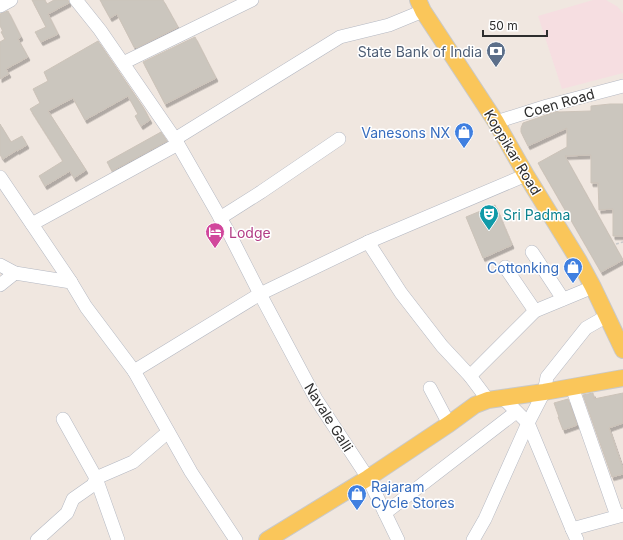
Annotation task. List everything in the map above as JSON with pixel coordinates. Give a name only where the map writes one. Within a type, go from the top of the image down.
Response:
[{"type":"main road","name":"Koppikar Road","points":[[421,5],[496,122],[526,175],[579,261],[623,350]]},
{"type":"main road","points":[[267,540],[368,478],[475,405],[495,399],[623,378]]},
{"type":"street","points":[[0,6],[11,0]]},
{"type":"street","name":"Navale Galli","points":[[76,0],[100,30],[176,142],[230,235],[316,399],[368,478],[398,540]]},
{"type":"street","points":[[123,63],[252,0]]},
{"type":"street","points":[[32,224],[176,142],[340,37],[389,25],[421,5]]},
{"type":"street","name":"Coen Road","points":[[496,122],[547,106],[623,86]]},
{"type":"street","points":[[220,218],[339,139]]},
{"type":"street","points":[[134,371],[260,294],[368,242],[526,175]]},
{"type":"street","points":[[0,177],[71,282],[86,307],[134,371],[191,472],[236,540]]},
{"type":"street","points":[[368,242],[401,293],[442,346],[470,376],[495,399],[516,412],[528,423],[574,534],[620,515],[572,387]]},
{"type":"street","points":[[532,252],[563,299]]},
{"type":"street","points":[[0,265],[15,273],[71,282]]},
{"type":"street","points":[[505,267],[535,311]]},
{"type":"street","points":[[0,285],[15,273]]},
{"type":"street","points":[[470,376],[535,311],[592,287]]},
{"type":"street","points":[[473,540],[485,519],[528,423],[544,392],[547,377],[586,328],[607,316]]},
{"type":"street","points":[[430,388],[449,424]]},
{"type":"street","points":[[385,513],[516,412]]},
{"type":"street","points":[[63,419],[96,478],[118,540]]},
{"type":"street","points":[[37,540],[67,513],[73,499],[92,485],[96,478],[132,462],[168,432]]},
{"type":"path","points":[[616,244],[623,242]]},
{"type":"shaded area","points":[[593,0],[606,0],[618,7],[623,14],[623,73],[562,89],[538,16]]},
{"type":"building","points":[[32,0],[45,0],[47,4],[54,0],[68,0],[69,3],[48,14],[58,34],[41,42],[35,32],[46,27]]},
{"type":"building","points":[[100,0],[163,0],[178,27],[136,48],[134,47],[117,14],[110,18]]},
{"type":"building","points":[[8,11],[21,37],[18,39],[28,57],[6,69],[9,74],[0,79],[0,42],[5,39],[1,32],[3,31],[0,26],[0,14]]},
{"type":"building","points":[[195,37],[216,78],[165,104],[143,62]]},
{"type":"building","points":[[98,41],[143,107],[150,120],[141,126],[135,116],[138,114],[128,96],[85,120],[73,98],[48,111],[86,170],[74,178],[70,171],[45,186],[39,176],[63,161],[30,109],[40,103],[33,89],[48,81],[44,72]]},
{"type":"building","points":[[623,104],[623,236],[613,236],[613,209],[599,210],[598,183],[591,183],[591,155],[565,156],[623,260],[601,272],[538,163],[567,147],[567,128],[528,146],[521,132],[521,128],[523,123],[558,111],[591,111],[591,106]]},
{"type":"building","points":[[0,124],[11,142],[22,136],[27,145],[3,159],[0,155]]},
{"type":"building","points":[[161,132],[167,141],[112,171],[107,162]]},
{"type":"building","name":"Sri Padma","points":[[495,205],[512,245],[483,258],[466,217]]},
{"type":"building","points":[[593,393],[594,399],[623,393],[623,423],[609,428],[623,469],[623,474],[612,477],[583,395]]},
{"type":"building","points":[[568,399],[577,425],[563,430],[554,403]]},
{"type":"place","name":"State Bank of India","points":[[496,68]]},
{"type":"place","name":"Vanesons NX","points":[[464,149]]},
{"type":"place","name":"Sri Padma","points":[[489,231]]},
{"type":"place","name":"Lodge","points":[[215,249]]},
{"type":"place","name":"Cottonking","points":[[573,284]]},
{"type":"place","name":"Rajaram Cycle Stores","points":[[357,511]]}]
